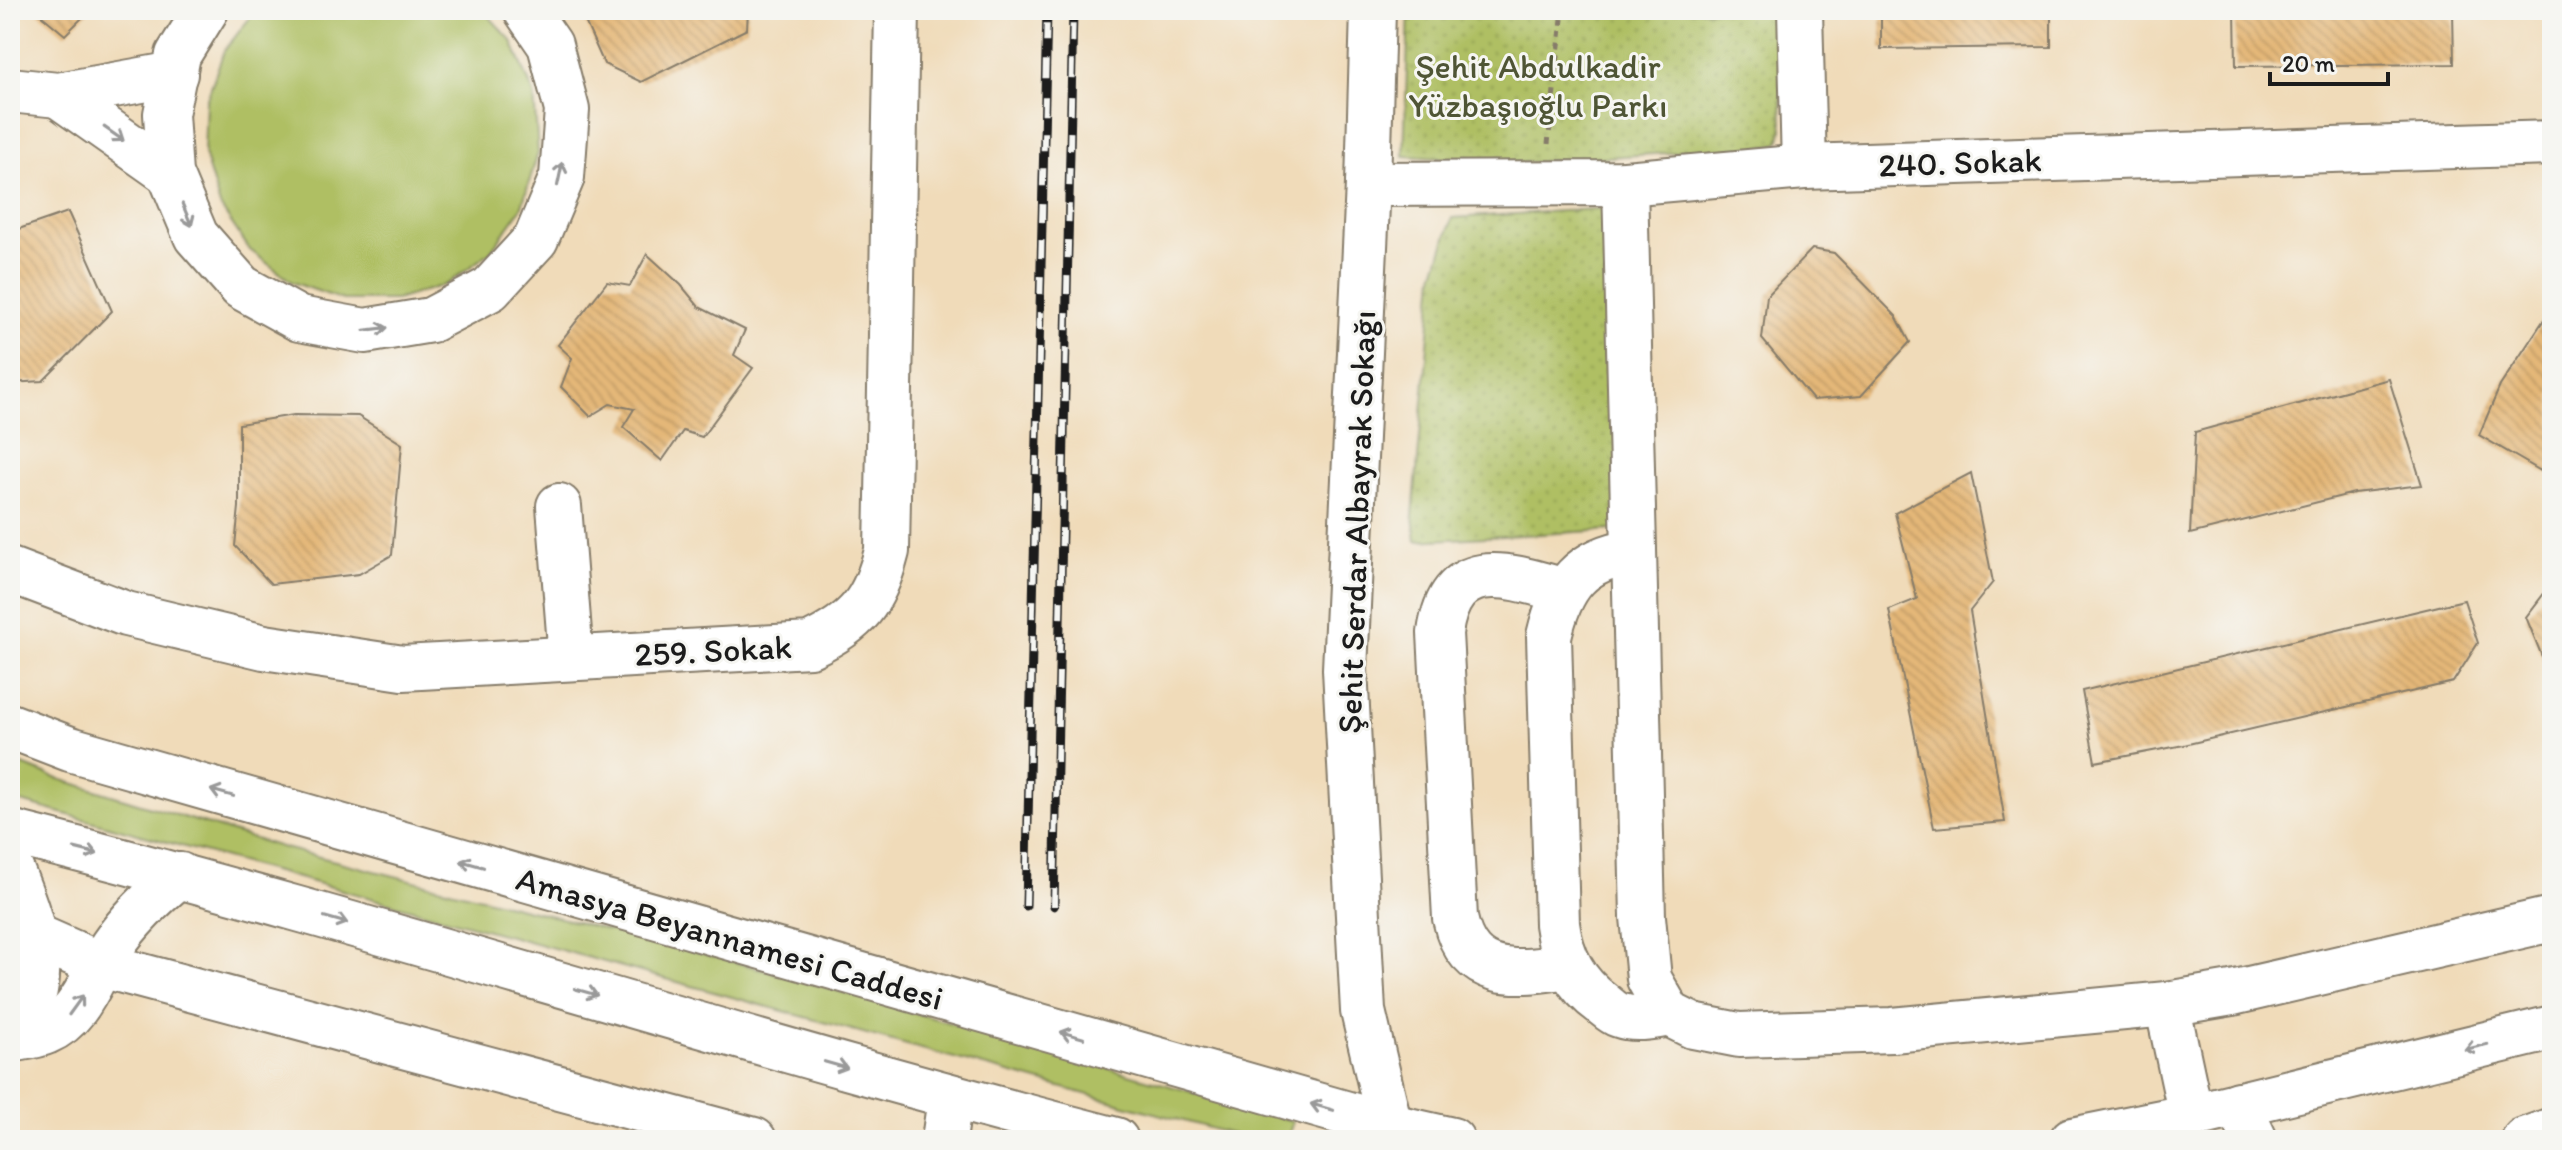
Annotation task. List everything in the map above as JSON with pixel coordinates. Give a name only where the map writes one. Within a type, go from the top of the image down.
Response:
[{"type":"street","points":[[206,10],[178,55],[166,114],[170,174],[196,236],[241,287],[299,319],[365,331],[431,320],[490,289],[536,239],[562,177],[567,110],[550,45],[526,10]]},
{"type":"street","name":"259. Sokak","points":[[10,570],[126,614],[264,647],[403,668],[810,645],[839,631],[859,612],[878,584],[887,551],[897,10]]},
{"type":"street","name":"Şehit Serdar Albayrak Sokağı","points":[[1373,10],[1345,669],[1363,1011],[1390,1133]]},
{"type":"street","points":[[1800,10],[1804,167]]},
{"type":"street","points":[[10,90],[58,95],[175,74]]},
{"type":"street","points":[[58,95],[170,174]]},
{"type":"street","name":"240. Sokak","points":[[1368,184],[1625,183],[1804,167],[2552,143]]},
{"type":"street","points":[[1625,183],[1643,917],[1649,979],[1669,1014],[1693,1026],[1739,1035],[1892,1030],[2167,1004],[2232,993],[2552,919]]},
{"type":"street","points":[[559,506],[571,658]]},
{"type":"street","points":[[1634,551],[1618,553],[1586,567],[1573,577],[1564,591],[1549,636],[1557,924],[1560,945],[1568,966],[1594,998],[1618,1015],[1641,1019],[1669,1014]]},
{"type":"street","points":[[1564,591],[1515,576],[1480,575],[1468,581],[1449,600],[1442,616],[1440,633],[1458,936],[1467,951],[1492,969],[1532,971],[1568,966]]},
{"type":"street","name":"Amasya Beyannamesi Caddesi","points":[[10,726],[70,749],[1390,1133],[1452,1140]]},
{"type":"street","points":[[10,832],[180,875],[950,1098],[1116,1140]]},
{"type":"street","points":[[10,867],[21,892],[33,935],[38,972],[34,993],[10,1037]]},
{"type":"street","points":[[10,1037],[45,1033],[65,1021],[81,1000],[112,946],[148,902],[180,875]]},
{"type":"street","points":[[33,935],[101,965],[754,1140]]},
{"type":"street","points":[[2167,1004],[2175,1126]]},
{"type":"street","points":[[2072,1140],[2175,1126],[2247,1122],[2552,1028]]},
{"type":"street","points":[[944,1140],[950,1098]]},
{"type":"street","points":[[2524,1140],[2552,1130]]},
{"type":"path","points":[[1543,183],[1563,10]]},
{"type":"green space","points":[[256,10],[483,10],[512,41],[534,94],[538,153],[521,209],[490,252],[447,284],[396,300],[343,300],[292,282],[250,250],[220,206],[204,154],[206,101],[224,51]]},
{"type":"green space","name":"Şehit Abdulkadir Yüzbaşıoğlu Parkı","points":[[1409,10],[1779,10],[1782,131],[1779,142],[1772,146],[1519,163],[1404,156]]},
{"type":"green space","points":[[1610,208],[1629,529],[1416,541],[1413,516],[1434,276],[1452,218]]},
{"type":"green space","points":[[10,760],[53,777],[284,848],[758,968],[1293,1121],[1287,1140],[1253,1140],[10,799]]},
{"type":"building","points":[[35,10],[90,10],[65,35]]},
{"type":"building","points":[[580,10],[748,10],[747,29],[641,82],[604,64]]},
{"type":"building","points":[[1881,10],[2051,10],[2051,47],[1881,49]]},
{"type":"building","points":[[2235,10],[2453,10],[2454,64],[2236,66]]},
{"type":"building","points":[[68,212],[112,311],[43,381],[10,383],[10,232]]},
{"type":"building","points":[[1812,249],[1834,253],[1896,316],[1910,342],[1861,396],[1813,400],[1762,339],[1767,296]]},
{"type":"building","points":[[647,254],[681,285],[699,307],[745,330],[734,355],[753,368],[702,437],[683,431],[662,461],[623,427],[634,409],[610,404],[590,416],[561,387],[572,358],[558,345],[607,282],[630,286]]},
{"type":"building","points":[[2552,317],[2552,473],[2546,474],[2479,435],[2500,386],[2545,318]]},
{"type":"building","points":[[2389,379],[2422,485],[2354,493],[2190,534],[2195,432]]},
{"type":"building","points":[[294,415],[358,416],[402,444],[392,555],[359,574],[271,584],[235,546],[239,507],[239,424]]},
{"type":"building","points":[[1971,473],[1993,582],[1970,611],[2005,822],[1934,828],[1889,610],[1917,599],[1895,513]]},
{"type":"building","points":[[2552,583],[2552,664],[2543,659],[2526,617]]},
{"type":"building","points":[[2464,600],[2478,643],[2453,682],[2184,745],[2095,762],[2082,691]]},
{"type":"building","points":[[10,1062],[14,1063],[13,1135],[10,1135]]},
{"type":"railway","points":[[1026,906],[1047,10]]},
{"type":"railway","points":[[1054,906],[1073,10]]}]
